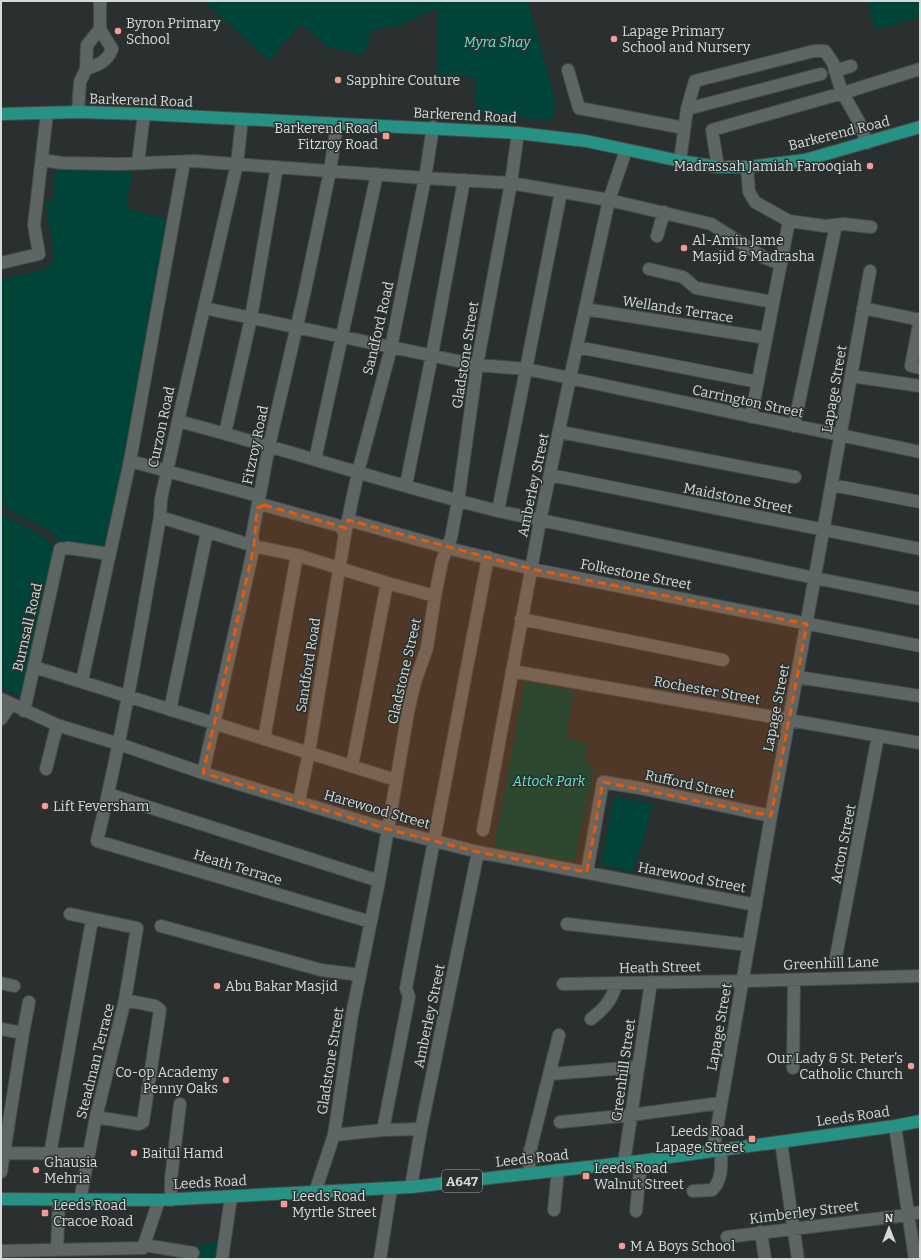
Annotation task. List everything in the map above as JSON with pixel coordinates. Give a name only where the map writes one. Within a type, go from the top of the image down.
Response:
[{"type":"main road","name":"Barkerend Road","points":[[1,114],[78,112],[144,114],[242,120],[433,127],[518,132],[586,141],[680,161],[718,167],[747,167],[805,160],[920,127]]},
{"type":"main road","name":"Leeds Road","points":[[1,1199],[171,1200],[411,1187],[641,1161],[896,1126],[920,1121]]},
{"type":"street","points":[[86,69],[100,64],[109,57],[112,49],[100,29],[100,1]]},
{"type":"street","points":[[78,112],[80,82],[86,69],[87,45],[100,29]]},
{"type":"street","points":[[680,161],[687,109],[695,81],[814,51],[825,51],[833,63],[842,92],[859,122],[867,143]]},
{"type":"street","points":[[835,71],[851,66]]},
{"type":"street","points":[[718,167],[712,130],[920,69]]},
{"type":"street","points":[[568,70],[579,108],[684,128]]},
{"type":"street","points":[[687,109],[821,74]]},
{"type":"street","points":[[1,263],[39,254],[34,225],[47,113]]},
{"type":"street","points":[[138,162],[144,114]]},
{"type":"street","name":"Curzon Road","points":[[97,841],[128,697],[160,517],[161,499],[237,164],[242,120]]},
{"type":"street","name":"Fitzroy Road","points":[[203,773],[254,546],[252,536],[261,483],[330,171],[337,124]]},
{"type":"street","name":"Sandford Road","points":[[299,802],[309,752],[339,568],[344,527],[391,348],[425,178],[433,127]]},
{"type":"street","name":"Gladstone Street","points":[[315,1192],[334,1135],[352,1015],[371,922],[408,712],[415,682],[427,648],[442,561],[449,543],[458,501],[477,365],[511,183],[518,132]]},
{"type":"street","name":"Amberley Street","points":[[482,830],[540,521],[560,432],[570,378],[609,200],[626,150]]},
{"type":"street","points":[[42,160],[90,164],[194,161],[511,183],[609,200],[711,224],[765,258],[781,264]]},
{"type":"street","points":[[82,681],[130,461],[184,162]]},
{"type":"street","points":[[225,433],[252,318],[277,167]]},
{"type":"street","points":[[747,167],[750,192],[756,202],[789,221],[825,226],[836,225],[871,227]]},
{"type":"street","points":[[316,460],[377,174]]},
{"type":"street","points":[[406,485],[432,355],[464,180]]},
{"type":"street","points":[[498,511],[562,192]]},
{"type":"street","points":[[657,236],[664,212]]},
{"type":"street","points":[[751,417],[789,221]]},
{"type":"street","points":[[794,426],[836,225]]},
{"type":"street","points":[[649,269],[683,277],[696,288],[773,302]]},
{"type":"street","name":"Lapage Street","points":[[693,1191],[712,1190],[718,1184],[720,1176],[717,1150],[720,1103],[870,270]]},
{"type":"street","name":"Carrington Street","points":[[204,308],[477,365],[527,369],[920,452]]},
{"type":"street","points":[[864,308],[920,319],[911,366],[920,368]]},
{"type":"street","name":"Wellands Terrace","points":[[585,309],[766,338]]},
{"type":"street","points":[[577,347],[758,382]]},
{"type":"street","points":[[851,376],[920,386]]},
{"type":"street","points":[[178,421],[225,433],[458,501],[498,511],[540,521],[920,599]]},
{"type":"street","points":[[560,432],[795,476]]},
{"type":"street","points":[[130,461],[259,496]]},
{"type":"street","name":"Maidstone Street","points":[[550,475],[823,531],[920,549]]},
{"type":"street","points":[[832,485],[920,502]]},
{"type":"street","name":"Folkestone Street","points":[[257,508],[264,505],[344,527],[449,543],[488,557],[532,569],[920,646]]},
{"type":"street","points":[[160,517],[254,546],[297,555],[387,583],[435,596]]},
{"type":"street","points":[[170,710],[207,532]]},
{"type":"street","name":"Burnsall Road","points":[[24,711],[60,549],[68,548],[110,554]]},
{"type":"street","points":[[264,739],[297,555]]},
{"type":"street","points":[[383,1130],[409,997],[406,988],[488,557]]},
{"type":"street","points":[[352,766],[387,583]]},
{"type":"street","points":[[521,619],[723,660]]},
{"type":"street","points":[[34,667],[396,780]]},
{"type":"street","name":"Rochester Street","points":[[512,671],[920,743]]},
{"type":"street","points":[[797,677],[920,696]]},
{"type":"street","points":[[1,718],[6,702]]},
{"type":"street","name":"Harewood Street","points":[[6,702],[57,725],[119,744],[203,773],[387,829],[478,852],[756,904]]},
{"type":"street","points":[[46,769],[57,725]]},
{"type":"street","name":"Acton Street","points":[[836,957],[878,736]]},
{"type":"street","name":"Rufford Street","points":[[587,872],[603,782],[639,788],[771,816]]},
{"type":"street","points":[[108,794],[378,881]]},
{"type":"street","name":"Heath Terrace","points":[[97,841],[371,922]]},
{"type":"street","name":"Amberley Street","points":[[411,1187],[421,1129],[478,852]]},
{"type":"street","points":[[50,1154],[92,920],[70,914]]},
{"type":"street","name":"Steadman Terrace","points":[[80,1200],[96,1117],[125,1000],[137,928],[92,920]]},
{"type":"street","points":[[567,924],[749,945]]},
{"type":"street","points":[[161,926],[321,970],[360,975]]},
{"type":"street","name":"Greenhill Lane","points":[[742,981],[920,976]]},
{"type":"street","points":[[793,1068],[794,980]]},
{"type":"street","name":"Heath Street","points":[[563,984],[742,981]]},
{"type":"street","name":"Greenhill Street","points":[[624,1163],[651,982]]},
{"type":"street","points":[[1,983],[14,986]]},
{"type":"street","points":[[591,1019],[607,1005],[613,996],[617,983]]},
{"type":"street","points":[[96,1117],[138,1124],[143,1122],[160,1010],[155,1006],[125,1000]]},
{"type":"street","points":[[1,1172],[29,1002]]},
{"type":"street","points":[[1,1029],[23,1033]]},
{"type":"street","points":[[531,1173],[528,1159],[559,1035]]},
{"type":"street","points":[[550,1074],[638,1067]]},
{"type":"street","points":[[560,1122],[632,1115],[720,1103]]},
{"type":"street","points":[[171,1200],[171,1179],[180,1104]]},
{"type":"street","points":[[896,1126],[915,1259]]},
{"type":"street","points":[[334,1135],[383,1130],[421,1129]]},
{"type":"street","points":[[781,1142],[798,1259]]},
{"type":"street","points":[[4,1154],[89,1154]]},
{"type":"street","points":[[636,1211],[641,1161]]},
{"type":"street","points":[[554,1210],[558,1170]]},
{"type":"street","points":[[380,1259],[391,1188]]},
{"type":"street","points":[[222,1259],[231,1197]]},
{"type":"street","points":[[57,1250],[59,1200]]},
{"type":"street","points":[[144,1247],[159,1200]]},
{"type":"street","name":"Kimberley Street","points":[[727,1236],[908,1215],[920,1212]]},
{"type":"street","points":[[762,1232],[765,1259]]},
{"type":"street","points":[[1,1250],[144,1247],[193,1253]]},
{"type":"highlighted area","points":[[264,505],[346,528],[348,520],[532,569],[807,624],[771,816],[603,782],[587,872],[478,852],[387,829],[203,773],[254,546],[257,508]]},
{"type":"green space","name":"Myra Shay","points":[[203,1],[528,1],[555,100],[552,121],[476,113],[476,77],[438,76],[437,8],[402,25],[372,30],[364,55],[328,47],[301,24],[269,61]]},
{"type":"green space","points":[[867,1],[920,1],[920,17],[876,30]]},
{"type":"green space","points":[[133,167],[126,208],[171,220],[131,420],[125,461],[106,547],[98,550],[59,544],[50,531],[1,506],[1,279],[46,269],[54,257],[45,202],[53,200],[55,168]]},
{"type":"green space","points":[[1,513],[46,538],[55,548],[21,697],[1,687]]},
{"type":"green space","name":"Attock Park","points":[[525,681],[574,691],[566,738],[587,743],[586,760],[594,770],[574,862],[494,846]]},
{"type":"green space","points":[[614,796],[653,804],[643,843],[632,873],[601,864]]},
{"type":"green space","points":[[225,1239],[222,1259],[192,1259],[194,1247]]},
{"type":"place","name":"Byron Primary School","points":[[118,31]]},
{"type":"place","name":"Lapage Primary School and Nursery","points":[[614,39]]},
{"type":"place","name":"Sapphire Couture","points":[[338,80]]},
{"type":"place","name":"Barkerend Road Fitzroy Road","points":[[386,136]]},
{"type":"place","name":"Madrassah Jamiah Farooqiah","points":[[870,166]]},
{"type":"place","name":"Al-Amin Jame Masjid & Madrasha","points":[[684,248]]},
{"type":"place","name":"Lift Feversham","points":[[45,806]]},
{"type":"place","name":"Abu Bakar Masjid","points":[[217,986]]},
{"type":"place","name":"Our Lady & St. Peter’s Catholic Church","points":[[911,1066]]},
{"type":"place","name":"Co-op Academy Penny Oaks","points":[[226,1080]]},
{"type":"place","name":"Leeds Road Lapage Street","points":[[752,1139]]},
{"type":"place","name":"Baitul Hamd","points":[[134,1153]]},
{"type":"place","name":"Ghausia Mehria","points":[[36,1170]]},
{"type":"place","name":"Leeds Road Walnut Street","points":[[586,1176]]},
{"type":"place","name":"Leeds Road Myrtle Street","points":[[284,1204]]},
{"type":"place","name":"Leeds Road Cracoe Road","points":[[45,1213]]},
{"type":"place","name":"M A Boys School","points":[[622,1246]]}]
